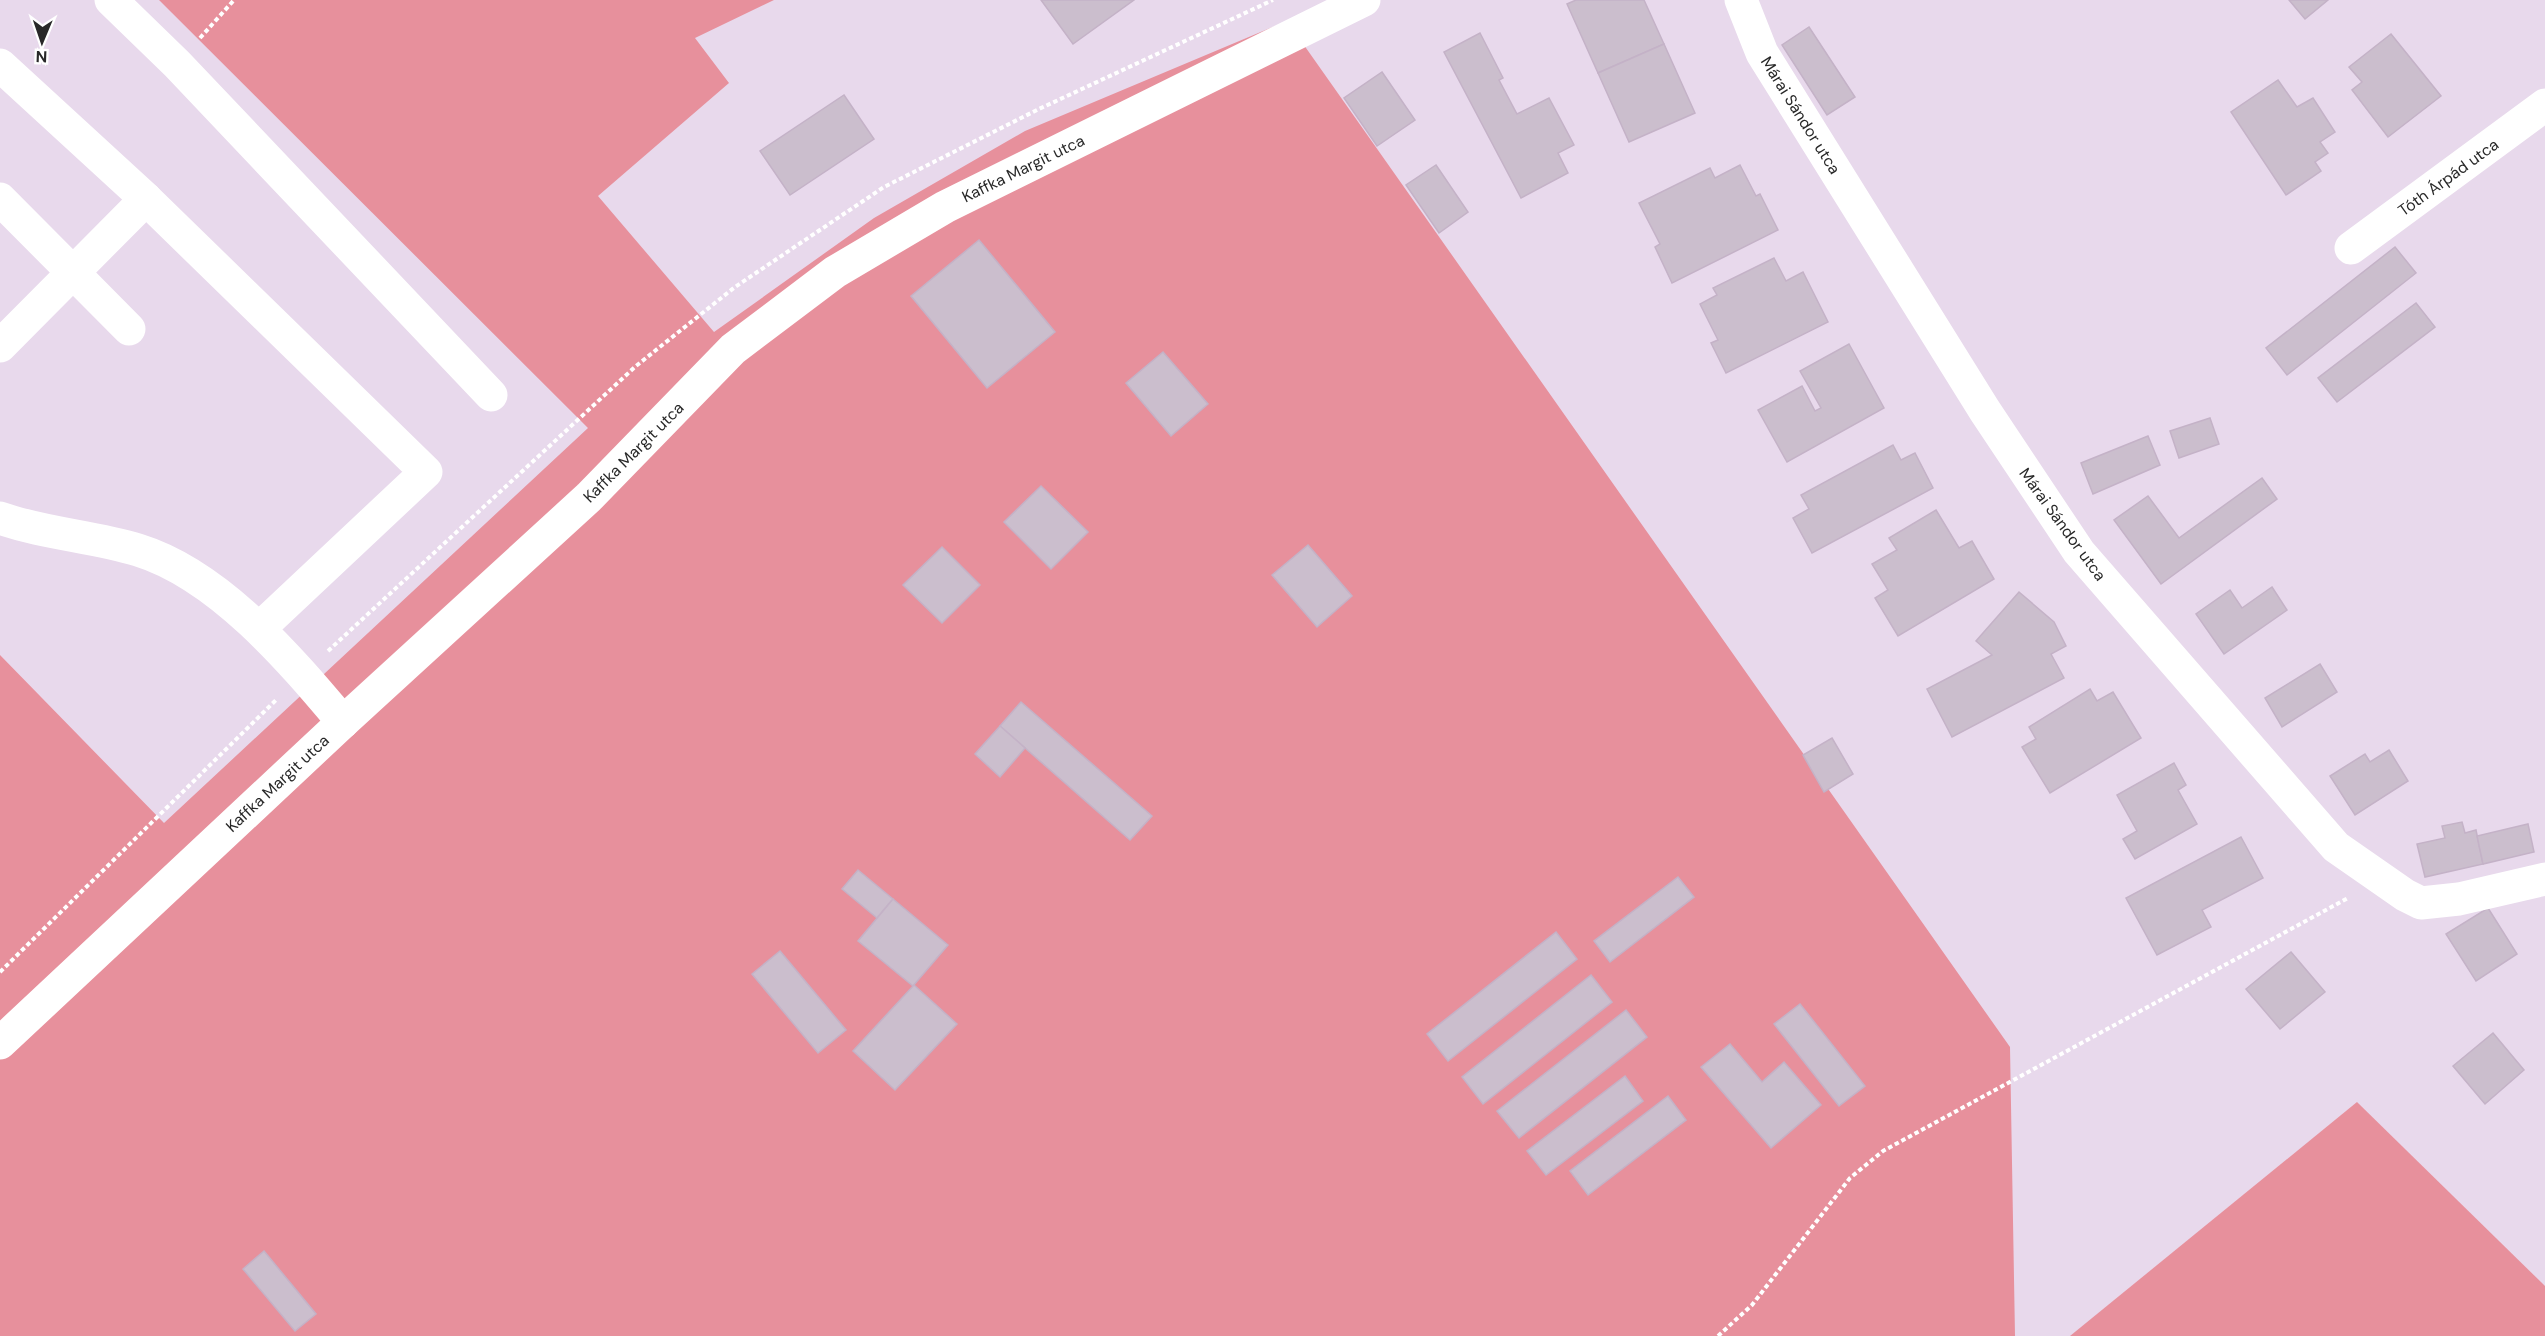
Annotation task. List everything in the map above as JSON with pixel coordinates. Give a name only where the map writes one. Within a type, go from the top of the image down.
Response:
[{"type":"street","points":[[111,0],[177,64],[491,395]]},
{"type":"street","name":"Kaffka Margit utca","points":[[0,1043],[343,722],[589,497],[734,349],[835,272],[945,207],[1364,0]]},
{"type":"street","name":"Márai Sándor utca","points":[[1740,0],[1762,53],[1985,411],[2079,552],[2336,848],[2405,895],[2421,903],[2459,899],[2545,879]]},
{"type":"street","points":[[0,65],[146,199],[426,472],[260,628]]},
{"type":"street","name":"Tóth Árpád utca","points":[[2351,248],[2545,105]]},
{"type":"street","points":[[0,199],[129,329]]},
{"type":"street","points":[[1,343],[146,199]]},
{"type":"street","points":[[0,518],[30,529],[138,550],[186,571],[260,628],[343,722]]},
{"type":"path","points":[[177,64],[234,0]]},
{"type":"path","points":[[1718,1336],[1752,1305],[1851,1178],[1883,1151],[2352,896]]},
{"type":"shaded area","points":[[159,0],[774,0],[695,38],[729,83],[598,196],[714,332],[874,218],[1025,131],[1287,21],[2010,1047],[2015,1336],[0,1336],[0,655],[164,823],[588,428]]},
{"type":"shaded area","points":[[2357,1102],[2545,1286],[2545,1336],[2070,1336]]},
{"type":"building","points":[[1041,0],[1134,0],[1073,44]]},
{"type":"building","points":[[1576,0],[1644,0],[1664,44],[1598,73],[1567,4]]},
{"type":"building","points":[[2289,0],[2328,0],[2305,19]]},
{"type":"building","points":[[1809,27],[1855,97],[1827,115],[1782,45]]},
{"type":"building","points":[[1480,33],[1503,78],[1499,80],[1517,114],[1549,98],[1574,145],[1558,153],[1568,173],[1521,198],[1444,52]]},
{"type":"building","points":[[2391,34],[2441,96],[2388,137],[2352,90],[2362,82],[2349,67]]},
{"type":"building","points":[[1664,44],[1695,113],[1629,142],[1598,73]]},
{"type":"building","points":[[1382,72],[1415,120],[1377,146],[1344,98]]},
{"type":"building","points":[[2278,80],[2297,107],[2313,98],[2335,132],[2320,142],[2328,153],[2315,162],[2321,171],[2286,195],[2231,112]]},
{"type":"building","points":[[844,95],[874,139],[790,195],[760,151]]},
{"type":"building","points":[[1436,165],[1468,212],[1439,233],[1406,185]]},
{"type":"building","points":[[1740,165],[1756,196],[1760,194],[1778,230],[1672,283],[1655,247],[1660,244],[1639,203],[1710,168],[1715,178]]},
{"type":"building","points":[[979,240],[1055,332],[987,388],[911,296]]},
{"type":"building","points":[[2395,247],[2416,273],[2287,375],[2266,348]]},
{"type":"building","points":[[1774,258],[1786,281],[1803,272],[1828,322],[1726,373],[1711,343],[1718,340],[1700,304],[1717,295],[1713,288]]},
{"type":"building","points":[[2416,303],[2435,327],[2337,402],[2318,378]]},
{"type":"building","points":[[1849,344],[1884,408],[1787,462],[1758,410],[1802,386],[1815,411],[1821,408],[1800,371]]},
{"type":"building","points":[[1163,352],[1208,404],[1171,436],[1126,383]]},
{"type":"building","points":[[2210,418],[2219,444],[2179,458],[2170,431]]},
{"type":"building","points":[[2148,436],[2160,465],[2093,494],[2081,463]]},
{"type":"building","points":[[1893,445],[1901,460],[1915,453],[1933,488],[1812,553],[1793,518],[1809,509],[1801,495]]},
{"type":"building","points":[[2262,478],[2277,499],[2161,584],[2114,520],[2148,496],[2179,538]]},
{"type":"building","points":[[1041,486],[1088,532],[1051,569],[1004,522]]},
{"type":"building","points":[[1936,510],[1959,548],[1972,541],[1994,579],[1898,636],[1875,598],[1888,590],[1872,564],[1897,550],[1889,538]]},
{"type":"building","points":[[1308,545],[1352,596],[1317,627],[1272,575]]},
{"type":"building","points":[[942,547],[980,585],[942,623],[903,585]]},
{"type":"building","points":[[2272,587],[2287,610],[2224,654],[2196,614],[2230,590],[2242,608]]},
{"type":"building","points":[[2019,592],[2054,622],[2066,646],[2051,654],[2064,678],[1952,737],[1927,689],[1992,655],[1976,641]]},
{"type":"building","points":[[2320,664],[2337,692],[2282,727],[2265,698]]},
{"type":"building","points":[[2090,689],[2097,701],[2113,692],[2141,738],[2050,793],[2022,747],[2036,739],[2029,727]]},
{"type":"building","points":[[1021,702],[1152,816],[1130,840],[1000,726]]},
{"type":"building","points":[[1000,726],[1025,748],[1000,777],[975,754]]},
{"type":"building","points":[[1832,738],[1853,774],[1824,792],[1803,755]]},
{"type":"building","points":[[2389,750],[2408,781],[2355,815],[2330,776],[2365,754],[2370,762]]},
{"type":"building","points":[[2174,763],[2186,785],[2178,790],[2197,824],[2135,859],[2123,839],[2137,831],[2117,795]]},
{"type":"building","points":[[2462,822],[2465,833],[2476,830],[2483,864],[2425,877],[2417,844],[2445,838],[2442,826]]},
{"type":"building","points":[[2528,824],[2534,852],[2483,864],[2477,836]]},
{"type":"building","points":[[2241,837],[2263,878],[2202,910],[2211,927],[2157,955],[2126,898]]},
{"type":"building","points":[[858,870],[893,899],[877,918],[842,889]]},
{"type":"building","points":[[1678,877],[1694,897],[1610,962],[1594,941]]},
{"type":"building","points":[[893,899],[948,945],[913,986],[858,941]]},
{"type":"building","points":[[2488,908],[2517,954],[2476,981],[2446,934]]},
{"type":"building","points":[[1556,932],[1577,959],[1448,1061],[1427,1034]]},
{"type":"building","points":[[780,951],[846,1030],[818,1053],[752,974]]},
{"type":"building","points":[[2291,952],[2325,992],[2280,1029],[2246,989]]},
{"type":"building","points":[[1591,975],[1612,1002],[1483,1104],[1462,1077]]},
{"type":"building","points":[[914,985],[957,1024],[895,1090],[853,1051]]},
{"type":"building","points":[[1800,1004],[1865,1086],[1839,1106],[1774,1024]]},
{"type":"building","points":[[1626,1010],[1647,1037],[1519,1138],[1497,1111]]},
{"type":"building","points":[[2493,1033],[2524,1070],[2485,1104],[2453,1066]]},
{"type":"building","points":[[1730,1044],[1762,1082],[1784,1062],[1821,1105],[1771,1148],[1701,1067]]},
{"type":"building","points":[[1625,1076],[1643,1101],[1546,1175],[1527,1151]]},
{"type":"building","points":[[1668,1096],[1686,1120],[1588,1195],[1570,1171]]},
{"type":"building","points":[[264,1251],[316,1314],[295,1331],[243,1269]]}]
